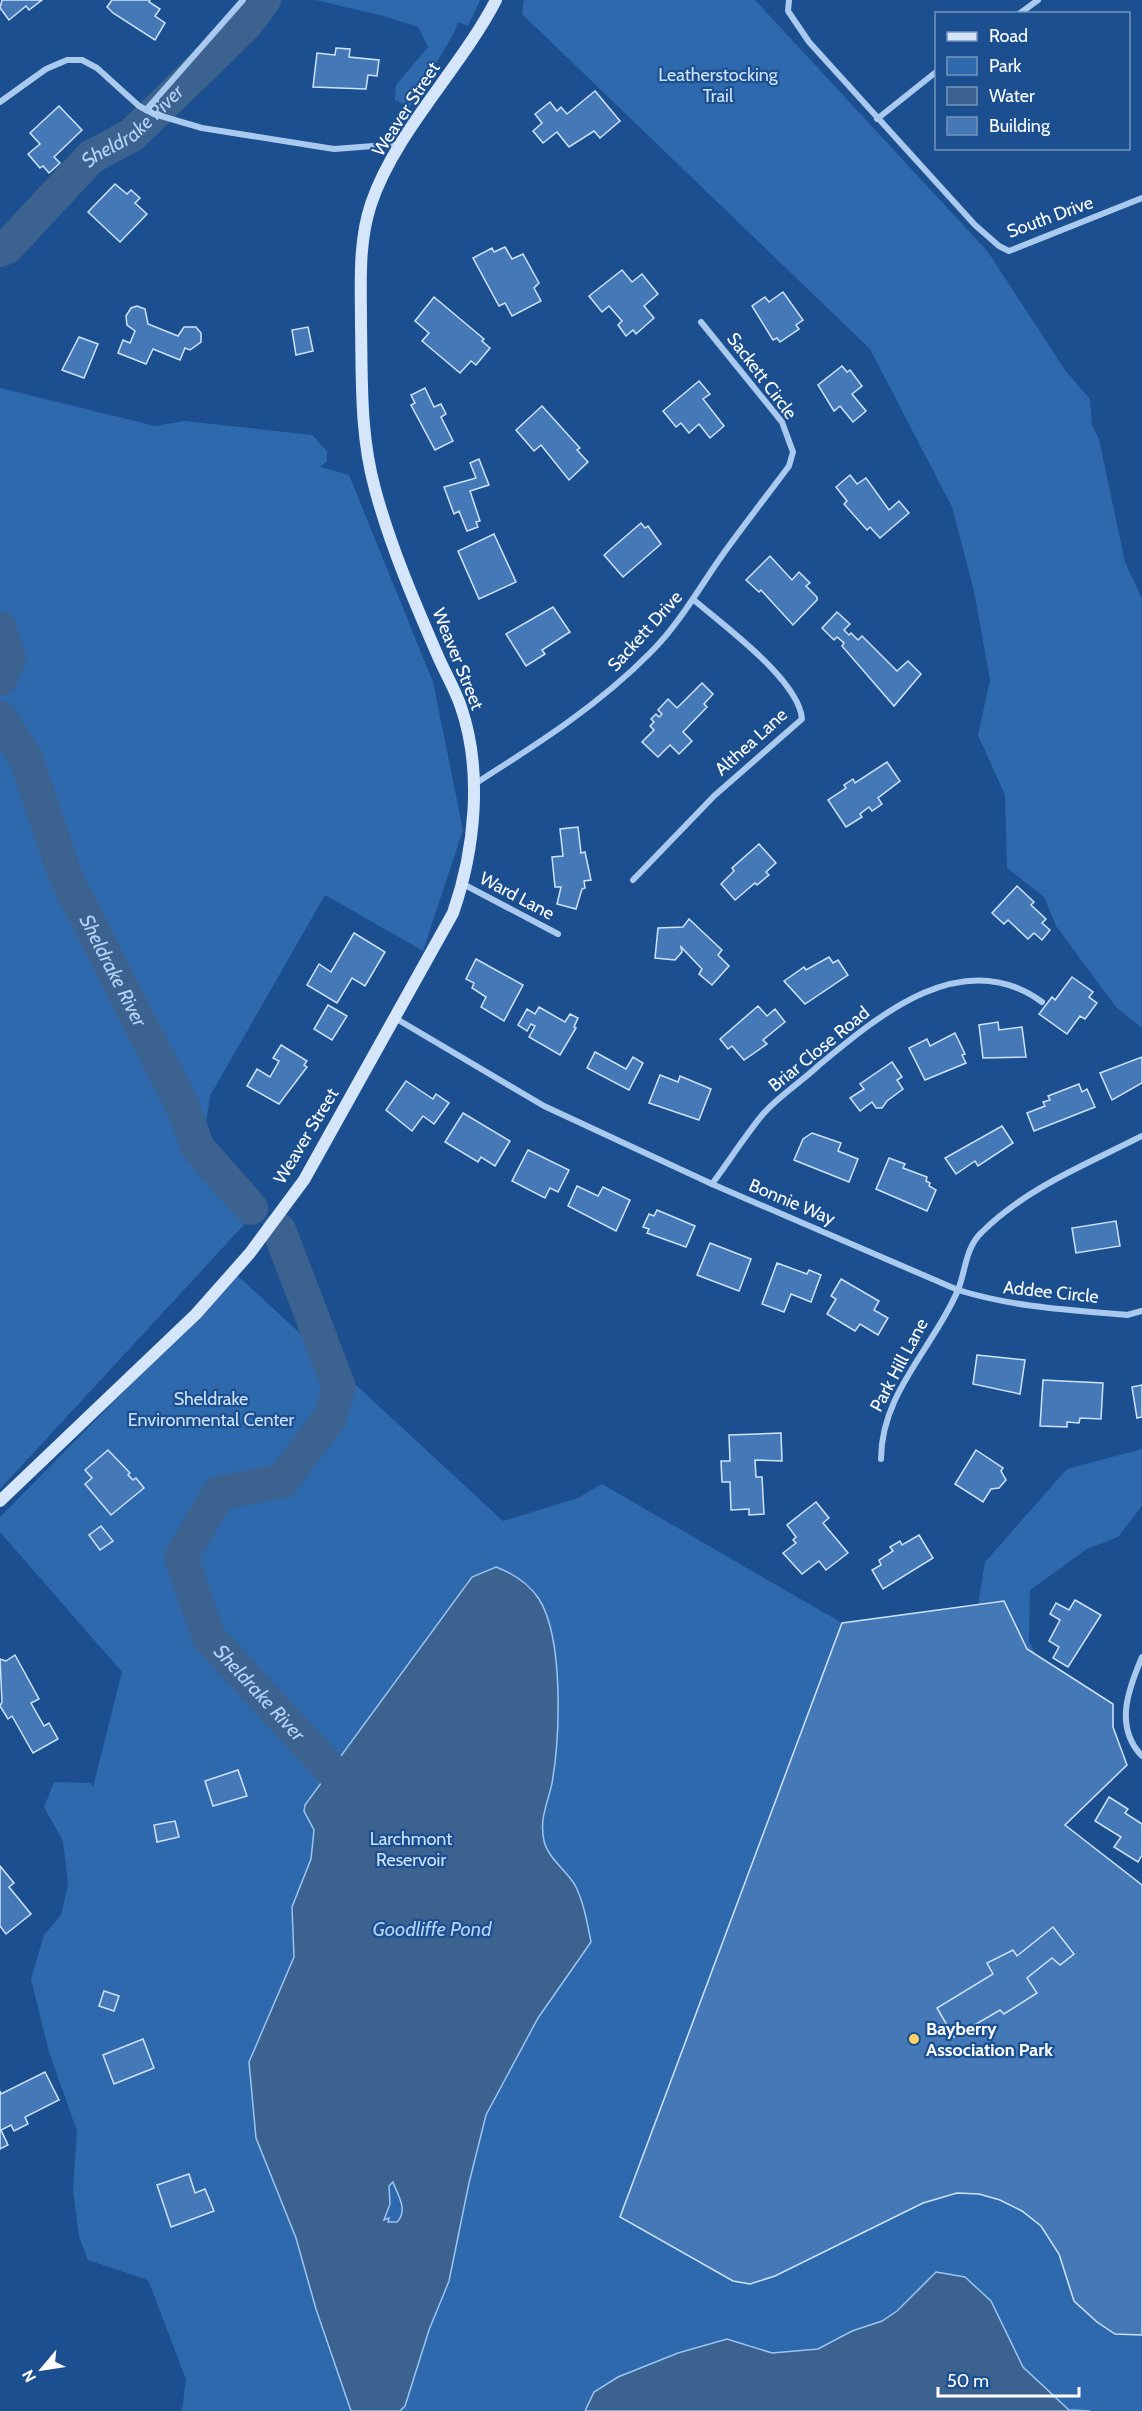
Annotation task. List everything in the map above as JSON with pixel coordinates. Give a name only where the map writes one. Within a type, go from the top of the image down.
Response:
[{"type":"main road","name":"Weaver Street","points":[[0,1502],[196,1314],[250,1253],[304,1180],[453,913],[463,884],[472,823],[473,765],[461,708],[436,653],[394,545],[375,490],[365,447],[359,265],[371,204],[400,144],[480,30],[496,0]]},
{"type":"street","points":[[146,110],[243,0]]},
{"type":"street","name":"South Drive","points":[[789,0],[788,11],[809,42],[983,233],[1009,251],[1142,198]]},
{"type":"street","points":[[1023,12],[1038,0]]},
{"type":"street","points":[[0,102],[46,69],[67,60],[82,60],[98,68],[146,110],[202,128],[334,149],[400,144]]},
{"type":"street","points":[[877,119],[935,73]]},
{"type":"street","name":"Sackett Circle","points":[[701,322],[782,422],[793,452]]},
{"type":"street","name":"Sackett Drive","points":[[473,786],[561,729],[621,681],[653,651],[694,600],[721,557],[789,466],[793,452]]},
{"type":"street","name":"Althea Lane","points":[[633,880],[714,796],[802,719],[801,707],[772,668],[694,600]]},
{"type":"street","name":"Ward Lane","points":[[463,884],[558,934]]},
{"type":"street","name":"Briar Close Road","points":[[712,1184],[764,1113],[862,1029],[893,1009],[944,984],[965,980],[992,979],[1023,988],[1042,1002]]},
{"type":"street","name":"Bonnie Way","points":[[395,1018],[544,1106],[712,1184],[958,1290]]},
{"type":"street","points":[[958,1290],[971,1243],[983,1230],[1040,1188],[1142,1136]]},
{"type":"street","name":"Addee Circle","points":[[958,1290],[996,1302],[1033,1308],[1127,1315],[1142,1311]]},
{"type":"street","name":"Park Hill Lane","points":[[881,1459],[881,1439],[897,1395],[958,1290]]},
{"type":"street","points":[[1142,1657],[1128,1691],[1125,1722],[1133,1747],[1142,1756]]},
{"type":"green space","points":[[316,0],[480,0],[468,26],[458,22],[454,33],[410,107],[395,100],[396,85],[428,47],[418,27],[384,16]]},
{"type":"green space","name":"Leatherstocking Trail","points":[[524,0],[755,0],[988,252],[1065,370],[1090,399],[1092,425],[1099,439],[1125,562],[1142,599],[1142,1028],[1116,1007],[1056,926],[1044,897],[1007,868],[1005,795],[978,735],[990,680],[974,591],[952,507],[870,349],[522,14]]},
{"type":"green space","points":[[0,388],[155,426],[185,421],[312,435],[327,451],[327,461],[320,467],[349,475],[433,682],[463,830],[423,951],[325,895],[210,1096],[204,1137],[265,1202],[0,1489]]},
{"type":"green space","name":"Larchmont Reservoir","points":[[238,1276],[503,1521],[578,1498],[602,1484],[842,1623],[620,2217],[775,2276],[923,2203],[957,2193],[979,2194],[1000,2200],[1022,2211],[1041,2226],[1059,2254],[1075,2301],[1097,2322],[1115,2334],[1142,2335],[1142,2411],[182,2411],[186,2379],[148,2280],[88,2260],[79,2237],[73,2189],[77,2131],[49,2052],[31,1979],[44,1935],[61,1915],[68,1885],[63,1841],[44,1807],[54,1782],[90,1783],[93,1787],[122,1672],[0,1532],[0,1517]]},
{"type":"green space","points":[[1142,1449],[1142,1506],[1118,1537],[1087,1549],[1030,1590],[1029,1641],[1044,1674],[971,1648],[985,1562],[1067,1469]]},
{"type":"water","name":"Goodliffe Pond","points":[[496,1567],[508,1572],[535,1594],[547,1617],[553,1638],[556,1663],[558,1715],[555,1764],[543,1818],[544,1841],[549,1853],[575,1885],[585,1913],[591,1942],[538,2018],[486,2115],[449,2281],[429,2330],[405,2406],[400,2411],[351,2411],[316,2309],[296,2238],[256,2138],[249,2062],[294,1957],[292,1907],[311,1859],[314,1830],[304,1811],[305,1805],[472,1577]],"holes":[[[393,2182],[401,2202],[402,2212],[397,2222],[388,2222],[389,2218],[384,2220],[390,2204],[389,2186]]]},
{"type":"water","points":[[936,2272],[965,2277],[991,2301],[1023,2367],[1069,2410],[1090,2411],[585,2411],[594,2392],[618,2377],[678,2353],[727,2339],[772,2353],[818,2349],[852,2331],[882,2321],[897,2311]]},
{"type":"building","points":[[2,0],[42,0],[29,10],[26,6],[9,20],[0,8]]},
{"type":"building","points":[[112,0],[150,0],[149,2],[160,9],[155,16],[165,23],[155,40],[113,13],[107,7]]},
{"type":"building","points":[[336,48],[350,49],[349,57],[379,60],[377,76],[368,75],[366,89],[313,87],[317,53],[335,55]]},
{"type":"building","points":[[595,91],[620,121],[600,138],[594,131],[569,147],[557,132],[543,143],[533,131],[542,123],[535,114],[550,102],[557,111],[561,107],[567,114]]},
{"type":"building","points":[[59,106],[82,130],[54,157],[60,163],[49,173],[43,166],[40,168],[28,154],[40,144],[30,133]]},
{"type":"building","points":[[115,184],[127,194],[131,190],[140,198],[135,203],[147,214],[120,242],[88,212]]},
{"type":"building","points":[[505,247],[512,259],[523,254],[539,283],[534,288],[541,301],[512,316],[505,303],[499,306],[473,258],[492,248],[494,252]]},
{"type":"building","points":[[622,270],[632,282],[642,274],[658,294],[644,306],[654,318],[636,334],[633,330],[626,336],[618,325],[622,321],[609,306],[602,312],[589,296]]},
{"type":"building","points":[[783,292],[803,320],[796,325],[799,329],[780,342],[777,338],[773,340],[752,306],[765,297],[769,302]]},
{"type":"building","points":[[434,297],[484,339],[482,341],[490,348],[476,365],[471,361],[460,373],[422,341],[429,333],[415,321]]},
{"type":"building","points":[[137,306],[145,309],[148,324],[178,336],[184,327],[196,327],[201,333],[201,342],[190,350],[185,348],[180,360],[153,349],[146,364],[118,353],[123,340],[130,343],[135,331],[127,325],[126,316],[131,308]]},
{"type":"building","points":[[308,327],[313,351],[296,355],[292,330]]},
{"type":"building","points":[[79,337],[98,344],[84,378],[62,370]]},
{"type":"building","points":[[842,366],[847,372],[850,370],[862,386],[852,394],[866,411],[853,422],[840,406],[834,411],[818,385]]},
{"type":"building","points":[[699,381],[710,394],[703,399],[724,426],[710,438],[699,424],[689,433],[681,423],[676,427],[663,411]]},
{"type":"building","points":[[425,388],[434,407],[441,404],[446,414],[441,417],[453,441],[435,450],[411,405],[415,403],[411,395]]},
{"type":"building","points":[[542,406],[580,448],[577,450],[588,462],[569,480],[541,445],[534,451],[516,430]]},
{"type":"building","points":[[479,459],[489,485],[470,491],[480,521],[476,522],[478,527],[467,531],[459,511],[454,514],[444,487],[476,478],[470,463]]},
{"type":"building","points":[[850,475],[857,484],[866,478],[889,510],[899,501],[909,513],[880,538],[870,527],[867,530],[844,504],[847,501],[836,487]]},
{"type":"building","points":[[641,523],[645,528],[648,526],[661,544],[623,577],[604,555]]},
{"type":"building","points":[[494,534],[516,582],[479,599],[458,551]]},
{"type":"building","points":[[770,556],[792,580],[799,572],[810,583],[806,586],[817,597],[817,600],[793,625],[761,590],[759,592],[746,580]]},
{"type":"building","points":[[553,607],[570,632],[542,650],[545,654],[526,666],[506,634]]},
{"type":"building","points":[[837,612],[850,624],[844,630],[849,635],[851,633],[858,640],[862,636],[897,671],[908,661],[921,674],[894,706],[842,646],[844,643],[837,637],[834,640],[822,628]]},
{"type":"building","points":[[702,683],[713,694],[704,704],[707,707],[683,732],[692,741],[679,754],[670,745],[658,757],[642,742],[654,730],[650,726],[654,722],[651,719],[656,714],[659,717],[662,714],[658,710],[668,699],[677,708]]},
{"type":"building","points":[[887,762],[900,781],[878,798],[882,804],[872,811],[869,807],[860,814],[862,817],[846,827],[828,800],[846,788],[844,785],[853,779],[855,783]]},
{"type":"building","points":[[578,827],[581,853],[585,852],[591,880],[584,881],[585,888],[582,889],[576,909],[557,904],[561,887],[555,887],[552,857],[563,856],[560,829]]},
{"type":"building","points":[[759,844],[776,863],[766,872],[769,875],[757,885],[755,883],[735,900],[721,884],[734,871],[732,868]]},
{"type":"building","points":[[1017,886],[1034,902],[1031,905],[1046,919],[1042,923],[1050,930],[1042,940],[1034,933],[1028,939],[1008,920],[1004,924],[992,913]]},
{"type":"building","points":[[689,919],[722,950],[718,955],[729,966],[712,985],[699,974],[702,969],[681,947],[682,952],[675,960],[655,958],[658,928],[683,927]]},
{"type":"building","points":[[354,933],[385,952],[365,986],[352,978],[337,1003],[307,985],[319,964],[331,972]]},
{"type":"building","points":[[829,957],[833,963],[838,960],[848,975],[805,1004],[784,981],[804,967],[806,970]]},
{"type":"building","points":[[476,959],[523,985],[504,1021],[481,1007],[486,997],[472,988],[474,983],[466,979]]},
{"type":"building","points":[[1072,977],[1093,992],[1089,997],[1097,1003],[1085,1019],[1080,1016],[1067,1034],[1039,1014],[1052,997],[1055,1000]]},
{"type":"building","points":[[328,1005],[347,1016],[332,1040],[314,1029]]},
{"type":"building","points":[[758,1006],[767,1016],[775,1009],[785,1022],[763,1040],[767,1044],[744,1060],[732,1046],[728,1049],[720,1039]]},
{"type":"building","points":[[539,1007],[565,1022],[570,1014],[578,1018],[574,1027],[576,1028],[560,1055],[529,1037],[535,1026],[531,1024],[527,1031],[518,1025],[527,1009],[535,1014]]},
{"type":"building","points":[[998,1022],[999,1030],[1022,1027],[1026,1057],[983,1058],[979,1025]]},
{"type":"building","points":[[955,1033],[965,1054],[962,1055],[966,1063],[925,1080],[909,1048],[927,1039],[930,1046]]},
{"type":"building","points":[[281,1045],[307,1061],[304,1065],[307,1067],[279,1104],[247,1086],[257,1069],[270,1077],[279,1061],[273,1058]]},
{"type":"building","points":[[595,1052],[626,1069],[633,1057],[643,1063],[629,1090],[587,1068]]},
{"type":"building","points":[[1142,1057],[1142,1083],[1112,1100],[1100,1073]]},
{"type":"building","points":[[892,1062],[902,1077],[897,1080],[903,1089],[887,1101],[882,1108],[876,1108],[872,1102],[860,1111],[850,1098],[864,1089],[860,1084]]},
{"type":"building","points":[[660,1075],[678,1082],[680,1076],[711,1089],[699,1120],[649,1103]]},
{"type":"building","points":[[406,1081],[433,1099],[436,1094],[449,1103],[434,1124],[423,1116],[412,1131],[386,1110]]},
{"type":"building","points":[[1079,1084],[1082,1092],[1087,1089],[1095,1107],[1034,1131],[1027,1113],[1045,1106],[1043,1102],[1050,1100],[1048,1096]]},
{"type":"building","points":[[463,1113],[510,1141],[495,1166],[481,1157],[478,1162],[445,1142]]},
{"type":"building","points":[[1002,1126],[1013,1143],[978,1166],[975,1161],[956,1174],[945,1158]]},
{"type":"building","points":[[812,1133],[841,1143],[838,1151],[858,1159],[849,1182],[794,1160],[803,1139]]},
{"type":"building","points":[[528,1150],[569,1170],[558,1192],[550,1188],[545,1198],[512,1181]]},
{"type":"building","points":[[889,1158],[905,1164],[903,1168],[927,1177],[926,1181],[930,1183],[929,1186],[936,1190],[927,1211],[876,1189]]},
{"type":"building","points":[[577,1186],[598,1196],[603,1187],[630,1200],[616,1231],[568,1206]]},
{"type":"building","points":[[657,1210],[695,1226],[686,1247],[647,1233],[649,1229],[643,1227],[649,1214],[654,1216]]},
{"type":"building","points":[[1116,1221],[1120,1246],[1076,1253],[1072,1228]]},
{"type":"building","points":[[710,1243],[751,1259],[739,1291],[697,1275]]},
{"type":"building","points":[[777,1263],[807,1274],[809,1270],[821,1275],[811,1302],[791,1294],[784,1312],[762,1304]]},
{"type":"building","points":[[841,1279],[879,1301],[874,1310],[888,1318],[878,1335],[860,1324],[855,1331],[827,1314],[836,1299],[831,1296]]},
{"type":"building","points":[[977,1355],[1025,1360],[1020,1394],[973,1384]]},
{"type":"building","points":[[1043,1380],[1103,1383],[1101,1419],[1080,1418],[1079,1423],[1067,1422],[1067,1427],[1040,1426]]},
{"type":"building","points":[[1142,1385],[1142,1417],[1137,1418],[1132,1387]]},
{"type":"building","points":[[781,1433],[782,1461],[755,1460],[756,1477],[762,1477],[764,1514],[749,1515],[749,1509],[731,1510],[730,1482],[722,1482],[721,1461],[730,1461],[729,1435]]},
{"type":"building","points":[[108,1450],[130,1473],[128,1475],[133,1480],[136,1478],[144,1488],[111,1515],[85,1484],[92,1478],[85,1470]]},
{"type":"building","points":[[976,1450],[1003,1468],[1001,1471],[1006,1480],[999,1488],[991,1489],[983,1502],[955,1484]]},
{"type":"building","points":[[816,1502],[829,1518],[823,1523],[848,1553],[826,1570],[819,1561],[802,1574],[783,1553],[796,1543],[793,1540],[796,1537],[787,1525]]},
{"type":"building","points":[[101,1526],[113,1541],[100,1550],[89,1535]]},
{"type":"building","points":[[919,1535],[933,1558],[883,1589],[872,1570],[881,1565],[879,1560],[893,1551],[890,1547],[900,1541],[902,1545]]},
{"type":"building","points":[[1075,1600],[1101,1615],[1068,1667],[1053,1658],[1059,1647],[1049,1641],[1060,1620],[1050,1614],[1056,1603],[1069,1610]]},
{"type":"building","name":"Bayberry Association Park","points":[[1004,1601],[1027,1649],[1113,1704],[1113,1727],[1127,1765],[1065,1825],[1142,1885],[1142,2335],[1115,2334],[1097,2322],[1074,2301],[1059,2254],[1041,2226],[1022,2211],[1000,2200],[979,2194],[957,2193],[923,2203],[775,2276],[750,2284],[733,2281],[620,2217],[842,1623]]},
{"type":"building","points":[[15,1655],[39,1699],[31,1703],[44,1726],[49,1723],[58,1739],[33,1753],[12,1716],[8,1719],[0,1706],[2,1702],[0,1659],[6,1661]]},
{"type":"building","points":[[238,1770],[247,1796],[213,1806],[205,1781]]},
{"type":"building","points":[[1109,1797],[1128,1809],[1125,1813],[1142,1824],[1142,1855],[1138,1862],[1114,1847],[1121,1837],[1095,1821]]},
{"type":"building","points":[[175,1821],[179,1837],[157,1842],[154,1825]]},
{"type":"building","points":[[0,1866],[14,1883],[9,1887],[31,1914],[6,1934],[0,1926]]},
{"type":"building","points":[[1053,1927],[1074,1954],[1060,1965],[1052,1958],[1027,1978],[1037,1993],[1004,2014],[1000,2010],[954,2037],[937,2008],[993,1974],[987,1963],[1013,1950],[1017,1956]]},
{"type":"building","points":[[104,1991],[119,1996],[114,2011],[99,2006]]},
{"type":"building","points":[[143,2039],[154,2068],[114,2084],[103,2055]]},
{"type":"building","points":[[45,2072],[59,2100],[25,2117],[28,2124],[14,2131],[11,2125],[1,2130],[8,2145],[0,2149],[0,2091],[1,2094]]},
{"type":"building","points":[[189,2174],[195,2193],[205,2189],[214,2211],[171,2227],[157,2185]]},
{"type":"waterway","name":"Sheldrake River","points":[[0,250],[7,247],[91,157],[132,135],[245,25],[264,0]]},
{"type":"waterway","name":"Sheldrake River","points":[[0,628],[9,659],[0,679]]},
{"type":"waterway","name":"Sheldrake River","points":[[0,718],[25,756],[66,878],[182,1105],[198,1148],[251,1208]]},
{"type":"waterway","name":"Sheldrake River","points":[[279,1230],[339,1387],[329,1419],[282,1481],[219,1493],[181,1557],[209,1638],[333,1772]]},
{"type":"place","name":"Bayberry Association Park","points":[[914,2039]]},
{"type":"park label","name":"Sheldrake Environmental Center","points":[[211,1409]]}]
